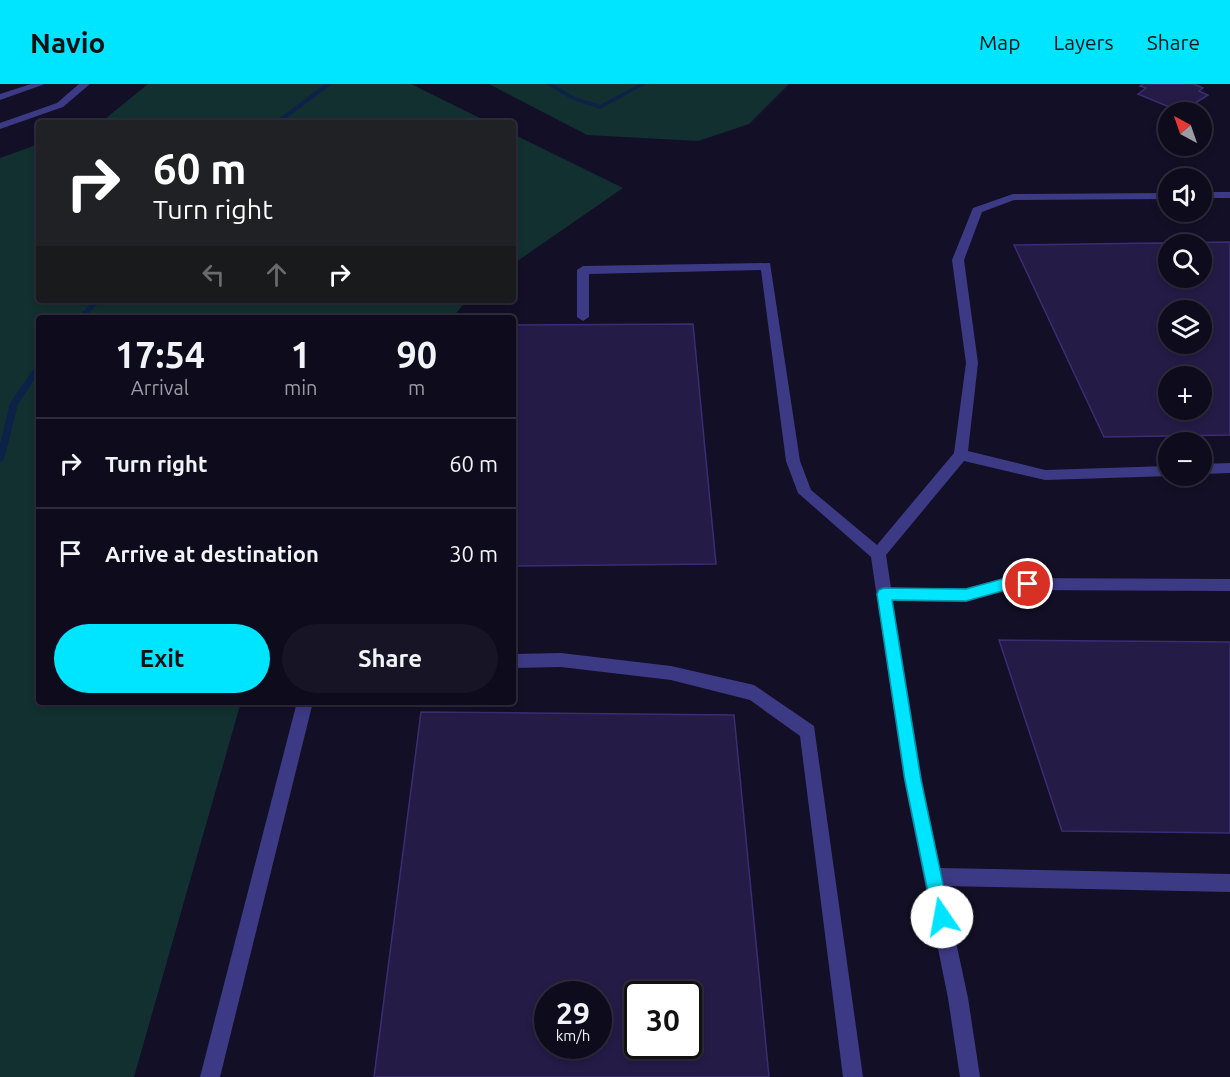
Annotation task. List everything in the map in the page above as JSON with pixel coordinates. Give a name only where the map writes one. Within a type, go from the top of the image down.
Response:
[{"type":"street","points":[[0,97],[40,84]]},
{"type":"street","points":[[0,126],[60,105],[85,84]]},
{"type":"street","points":[[1212,195],[1230,195]]},
{"type":"street","points":[[878,554],[961,455],[972,363],[958,260],[977,210],[1013,197],[1158,196]]},
{"type":"street","points":[[583,317],[583,270],[766,267],[793,461],[805,493],[878,554],[913,780],[958,998],[970,1077]]},
{"type":"street","points":[[961,455],[1045,475],[1158,471]]},
{"type":"street","points":[[1212,469],[1230,468]]},
{"type":"street","points":[[884,594],[966,595],[1006,584],[1230,585]]},
{"type":"street","points":[[516,661],[561,660],[671,673],[754,693],[808,732],[853,1077]]},
{"type":"street","points":[[210,1077],[304,705]]},
{"type":"street","points":[[933,877],[1230,883]]},
{"type":"green space","points":[[148,84],[411,84],[484,120],[104,120]]},
{"type":"green space","points":[[489,84],[789,84],[749,124],[698,141],[587,135]]},
{"type":"green space","points":[[516,135],[623,188],[516,262]]},
{"type":"green space","points":[[36,145],[36,303],[464,303],[454,315],[36,315],[36,705],[240,705],[134,1077],[0,1077],[0,158]]},
{"type":"building","points":[[1143,84],[1194,84],[1203,88],[1199,91],[1208,95],[1197,102],[1158,102],[1138,94],[1146,88],[1140,86]]},
{"type":"building","points":[[1212,242],[1230,242],[1230,435],[1212,435],[1212,432],[1158,432],[1158,436],[1104,437],[1014,245],[1158,243],[1158,288],[1212,288]]},
{"type":"building","points":[[693,324],[716,564],[516,566],[516,325]]},
{"type":"building","points":[[999,640],[1230,642],[1230,833],[1062,831]]},
{"type":"building","points":[[421,712],[734,715],[769,1077],[374,1077]]},
{"type":"waterway","points":[[280,120],[329,84]]},
{"type":"waterway","points":[[549,84],[573,98],[600,107],[643,84]]},
{"type":"waterway","points":[[83,315],[96,303]]},
{"type":"waterway","points":[[0,460],[14,403],[36,371]]},
{"type":"route","points":[[942,917],[913,780],[884,594],[966,595],[1006,584],[1028,584]]}]
